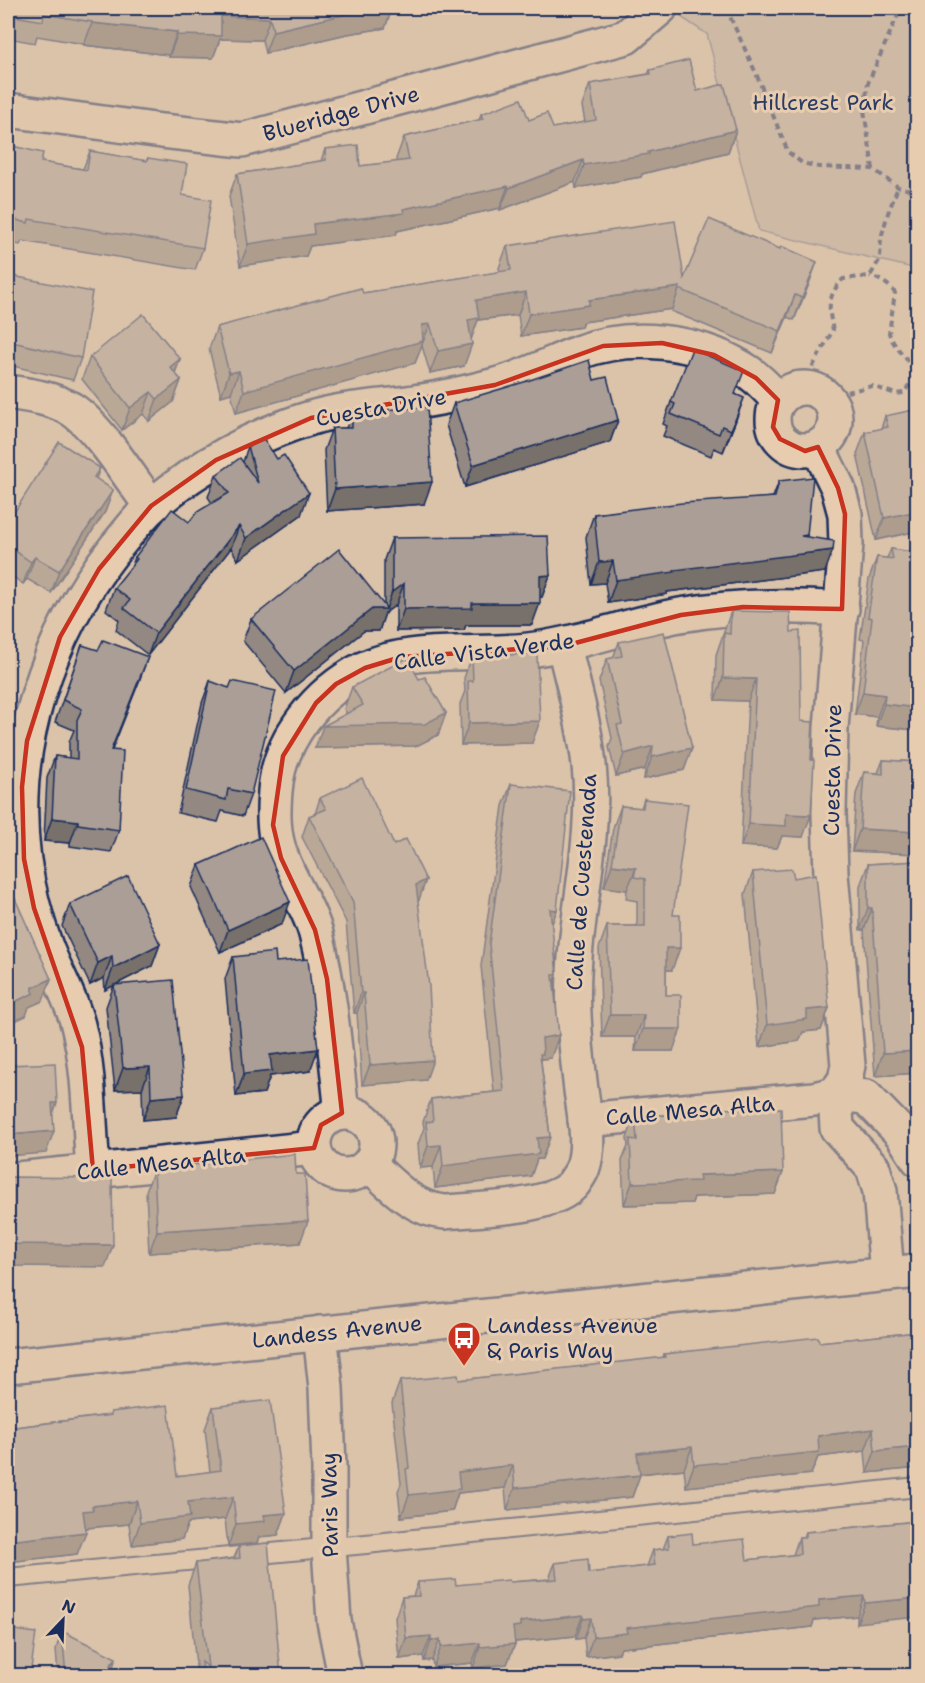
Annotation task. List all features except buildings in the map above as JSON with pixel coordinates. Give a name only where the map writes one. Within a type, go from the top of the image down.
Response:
[{"type":"street","name":"Blueridge Drive","points":[[8,110],[242,140],[626,37],[660,8]]},
{"type":"street","name":"Cuesta Drive","points":[[93,1170],[85,1069],[77,1021],[46,946],[34,908],[24,860],[22,787],[17,740],[60,636],[77,603],[99,569],[151,507],[216,460],[262,437],[311,418],[362,407],[417,402],[495,385],[528,375],[581,352],[603,346],[631,342],[662,343],[688,347],[714,355],[739,366],[756,378],[778,400]]},
{"type":"street","points":[[798,387],[810,388],[822,393],[831,402],[836,415],[835,428],[829,439],[819,447],[805,451],[791,448],[780,440],[773,427],[773,413],[778,400],[787,392],[798,387]]},
{"type":"street","points":[[8,392],[57,402],[72,409],[91,426],[151,507]]},
{"type":"street","name":"Cuesta Drive","points":[[819,447],[838,488],[845,514],[846,544],[831,728],[829,813],[831,874],[848,1065],[845,1080],[835,1094],[837,1128],[873,1168],[902,1272]]},
{"type":"street","name":"Calle Vista Verde","points":[[342,1113],[327,979],[315,930],[281,858],[273,825],[275,787],[283,756],[315,703],[336,684],[365,668],[401,657],[496,653],[564,645],[681,615],[743,607],[842,609]]},
{"type":"street","name":"Calle de Cuestenada","points":[[564,645],[582,722],[589,776],[590,805],[573,974],[577,1053],[585,1120]]},
{"type":"street","points":[[835,1094],[866,1097],[901,1133],[918,1159]]},
{"type":"street","name":"Calle Mesa Alta","points":[[369,1164],[416,1204],[434,1211],[445,1212],[532,1203],[560,1195],[574,1183],[583,1167],[586,1147],[585,1120],[814,1099],[835,1094]]},
{"type":"street","points":[[342,1113],[360,1117],[372,1130],[376,1147],[369,1164],[354,1174],[336,1174],[328,1170],[316,1157],[314,1148],[314,1140],[321,1125],[327,1119],[342,1113]]},
{"type":"street","name":"Calle Mesa Alta","points":[[8,1180],[314,1148]]},
{"type":"street","name":"Landess Avenue","points":[[8,1366],[902,1272]]},
{"type":"street","name":"Paris Way","points":[[320,1333],[326,1388],[329,1548],[334,1621],[345,1676]]},
{"type":"lane","points":[[8,1578],[329,1548],[918,1487]]},
{"type":"path","points":[[726,8],[755,70],[788,152],[802,163],[819,167],[873,169],[898,187],[918,192]]},
{"type":"path","points":[[873,169],[864,110],[868,83],[901,8]]},
{"type":"path","points":[[870,276],[880,259],[881,238],[898,187]]},
{"type":"path","points":[[810,388],[812,368],[833,330],[829,310],[833,289],[843,279],[870,276],[883,281],[895,293],[889,333],[891,339],[910,362],[914,377],[904,393],[896,394],[872,386],[847,392]]},
{"type":"highlighted area","points":[[662,343],[714,355],[756,378],[778,400],[773,427],[780,439],[805,451],[818,447],[838,488],[845,514],[842,609],[743,607],[681,615],[564,646],[401,657],[365,668],[336,684],[316,703],[283,756],[273,825],[281,858],[315,930],[327,979],[342,1113],[321,1125],[314,1148],[93,1170],[82,1047],[34,908],[24,859],[22,787],[27,741],[60,637],[99,569],[151,506],[216,460],[311,418],[495,385],[603,346]]},
{"type":"green space","name":"Hillcrest Park","points":[[686,8],[917,8],[917,269],[759,231],[707,34],[681,17]]},
{"type":"place","name":"Landess Avenue & Paris Way","points":[[464,1367]]}]
